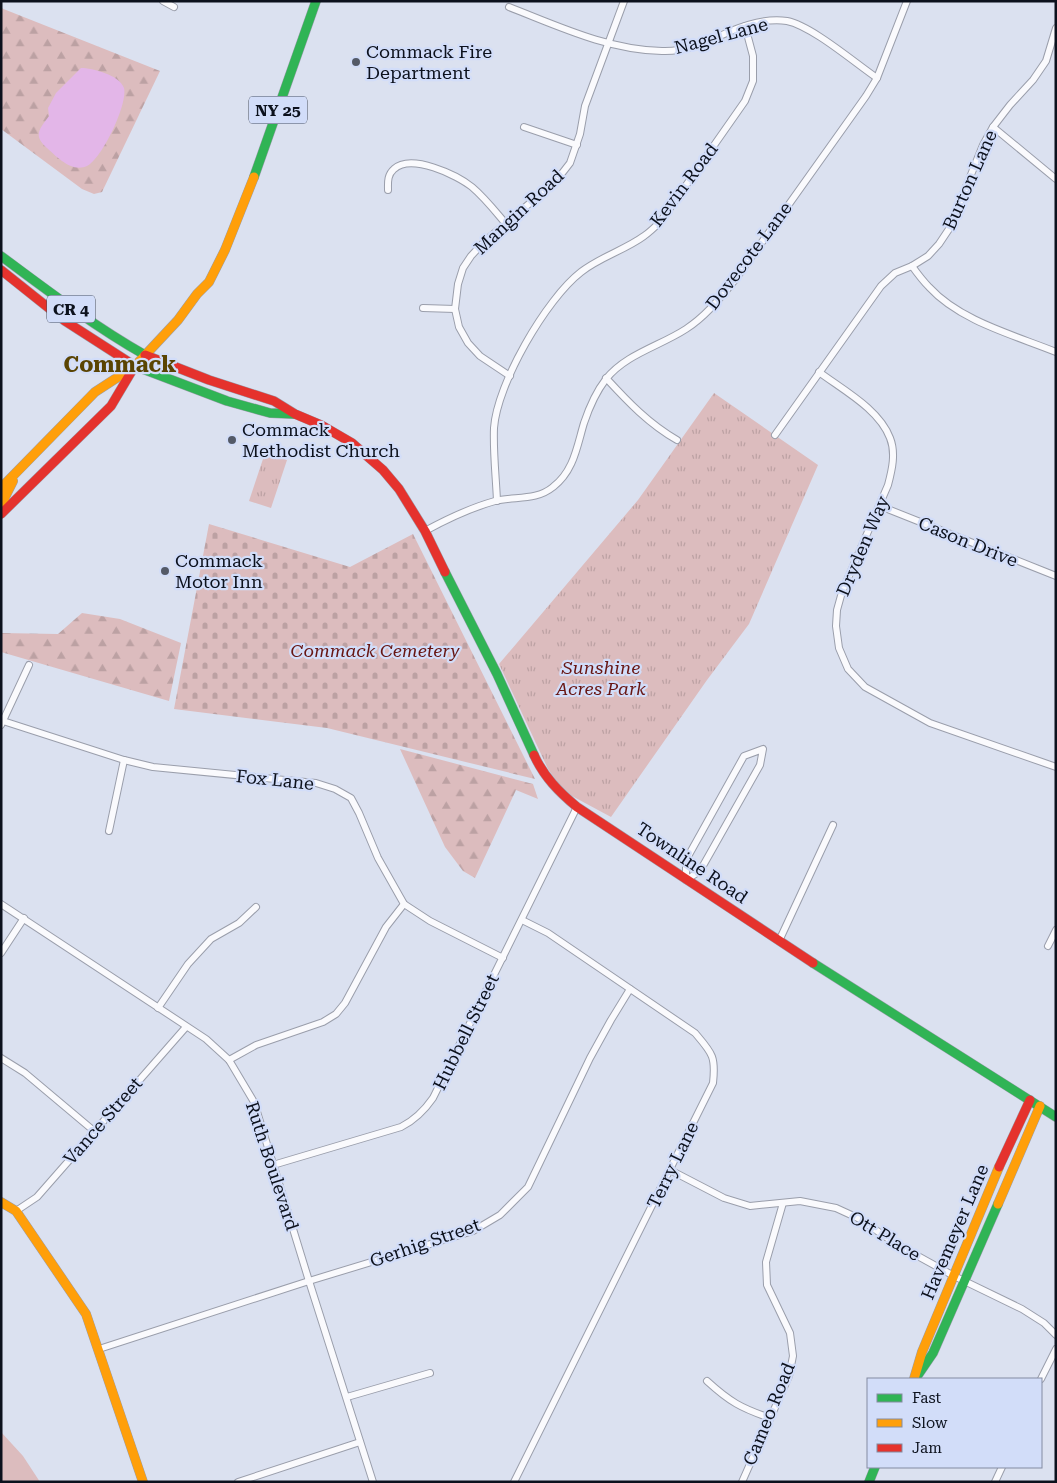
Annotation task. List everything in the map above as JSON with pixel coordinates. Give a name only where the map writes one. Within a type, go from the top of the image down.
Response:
[{"type":"main road","name":"NY 25","points":[[1,514],[111,406],[135,366],[178,320],[214,274],[248,194],[316,1]]},
{"type":"main road","name":"CR 4","points":[[1,256],[73,310],[111,336],[145,355],[209,380],[274,401],[294,414],[321,425],[352,443],[371,459],[399,489],[425,531]]},
{"type":"main road","name":"CR 4","points":[[1,270],[65,321],[135,366],[227,400],[270,413],[294,414]]},
{"type":"main road","name":"NY 25","points":[[1,488],[95,392],[135,366]]},
{"type":"main road","points":[[14,475],[28,489]]},
{"type":"main road","points":[[1,514],[5,497],[12,484],[14,475]]},
{"type":"main road","name":"Townline Road","points":[[425,531],[497,674],[540,766],[555,788],[577,807],[830,975],[1056,1117]]},
{"type":"main road","name":"Havemeyer Lane","points":[[915,1378],[922,1352],[990,1188],[1030,1100]]},
{"type":"main road","name":"Havemeyer Lane","points":[[916,1378],[933,1353],[1040,1106]]},
{"type":"main road","points":[[1,1202],[16,1211],[86,1314],[100,1349],[143,1482]]},
{"type":"main road","points":[[868,1482],[875,1468]]},
{"type":"street","points":[[163,1],[174,6]]},
{"type":"street","name":"Mangin Road","points":[[510,376],[480,356],[468,343],[459,327],[455,309],[458,284],[463,268],[471,256],[485,241],[556,181],[570,163],[585,106],[624,1]]},
{"type":"street","name":"Dovecote Lane","points":[[425,531],[476,506],[497,501],[528,498],[541,494],[552,488],[564,476],[574,459],[588,412],[606,378],[632,357],[688,328],[716,304],[877,78],[907,1]]},
{"type":"street","name":"Nagel Lane","points":[[509,7],[598,41],[645,50],[679,50],[695,47],[745,26],[768,21],[787,22],[807,28],[877,78]]},
{"type":"street","name":"Kevin Road","points":[[497,501],[494,428],[499,402],[510,376],[540,320],[555,298],[568,283],[596,261],[644,237],[661,221],[745,101],[753,81],[753,56],[745,26]]},
{"type":"street","name":"Burton Lane","points":[[774,434],[881,286],[895,273],[912,266],[928,256],[940,244],[949,229],[983,145],[993,126],[1010,104],[1033,80],[1046,61],[1056,28]]},
{"type":"street","points":[[993,126],[1056,179]]},
{"type":"street","points":[[524,127],[576,145]]},
{"type":"street","points":[[388,190],[388,178],[394,168],[405,164],[418,164],[442,170],[472,186],[506,224]]},
{"type":"street","points":[[912,266],[928,287],[947,303],[969,317],[1056,352]]},
{"type":"street","points":[[422,308],[455,309]]},
{"type":"street","name":"Dryden Way","points":[[819,372],[864,405],[880,420],[890,438],[893,467],[880,506],[842,592],[837,610],[836,626],[839,648],[848,669],[865,686],[930,723],[1056,767]]},
{"type":"street","points":[[606,378],[634,408],[665,434],[677,440]]},
{"type":"street","name":"Cason Drive","points":[[880,506],[1056,576]]},
{"type":"street","points":[[2,723],[29,665]]},
{"type":"street","name":"Fox Lane","points":[[2,723],[153,767],[316,783],[336,789],[351,798],[378,858],[404,904],[430,921],[503,958]]},
{"type":"street","points":[[763,749],[760,765],[700,871],[686,880],[686,860],[744,756],[763,749]]},
{"type":"street","points":[[109,831],[124,760]]},
{"type":"street","name":"Hubbell Street","points":[[273,1165],[401,1127],[413,1121],[424,1111],[433,1098],[577,807]]},
{"type":"street","points":[[779,941],[832,825]]},
{"type":"street","name":"Ruth Boulevard","points":[[1,904],[206,1039],[229,1060],[254,1102],[374,1482]]},
{"type":"street","points":[[229,1060],[256,1045],[323,1022],[336,1014],[346,1003],[386,927],[404,904]]},
{"type":"street","points":[[158,1008],[188,964],[211,939],[239,922],[256,907]]},
{"type":"street","points":[[1,953],[24,918]]},
{"type":"street","name":"Terry Lane","points":[[514,1482],[713,1083],[715,1064],[710,1050],[695,1034],[548,933],[522,920]]},
{"type":"street","points":[[1048,946],[1056,930]]},
{"type":"street","name":"Gerhig Street","points":[[100,1349],[309,1281],[473,1231],[500,1215],[528,1187],[590,1058],[630,989]]},
{"type":"street","name":"Vance Street","points":[[16,1211],[37,1197],[186,1027]]},
{"type":"street","points":[[1,1058],[24,1073],[94,1131]]},
{"type":"street","name":"Ott Place","points":[[670,1170],[724,1198],[750,1206],[800,1202],[836,1208],[860,1219],[896,1244],[954,1276],[1022,1309],[1044,1323],[1056,1335]]},
{"type":"street","name":"Cameo Road","points":[[742,1482],[788,1376],[793,1356],[790,1333],[767,1285],[766,1262],[783,1203]]},
{"type":"street","points":[[1041,1378],[1056,1348]]},
{"type":"street","points":[[347,1397],[430,1373]]},
{"type":"street","points":[[707,1381],[725,1398],[744,1409],[770,1418]]},
{"type":"street","points":[[238,1482],[360,1442]]},
{"type":"street","points":[[995,1482],[1002,1468]]},
{"type":"green space","points":[[1,8],[160,71],[102,192],[94,194],[82,189],[1,129]]},
{"type":"green space","name":"Sunshine Acres Park","points":[[714,393],[818,465],[749,624],[707,680],[611,817],[572,796],[558,783],[548,769],[499,664],[638,500]]},
{"type":"green space","points":[[265,453],[287,460],[271,508],[249,501]]},
{"type":"green space","name":"Commack Cemetery","points":[[209,524],[350,567],[413,534],[535,779],[327,728],[174,709]]},
{"type":"green space","points":[[82,613],[120,619],[181,643],[169,701],[1,652],[1,633],[58,634]]},
{"type":"green space","points":[[400,749],[533,784],[538,799],[516,790],[475,878],[463,871],[445,847]]},
{"type":"green space","points":[[1,1432],[23,1456],[40,1482],[1,1482]]},
{"type":"shaded area","points":[[81,68],[92,69],[117,79],[124,88],[124,96],[113,130],[100,153],[87,166],[81,168],[70,166],[47,148],[40,139],[39,132],[49,116],[48,108],[56,93]]},
{"type":"traffic: fast","points":[[254,177],[316,1]]},
{"type":"traffic: fast","points":[[1,256],[89,320],[145,355]]},
{"type":"traffic: fast","points":[[135,366],[227,401],[270,413],[294,414]]},
{"type":"traffic: fast","points":[[445,572],[497,674],[534,755]]},
{"type":"traffic: fast","points":[[813,963],[1056,1117]]},
{"type":"traffic: fast","points":[[918,1375],[933,1353],[998,1204]]},
{"type":"traffic: fast","points":[[869,1482],[875,1468]]},
{"type":"traffic: slow","points":[[1,488],[95,392],[135,366],[178,320],[197,294],[209,282],[225,250],[254,177]]},
{"type":"traffic: slow","points":[[1,513],[5,497],[13,481]]},
{"type":"traffic: slow","points":[[998,1204],[1040,1106]]},
{"type":"traffic: slow","points":[[914,1378],[922,1352],[999,1167]]},
{"type":"traffic: slow","points":[[1,1202],[16,1211],[86,1314],[143,1482]]},
{"type":"traffic: jam","points":[[1,270],[65,321],[135,366]]},
{"type":"traffic: jam","points":[[145,355],[209,380],[274,401],[352,443],[383,470],[399,489],[425,531],[445,572]]},
{"type":"traffic: jam","points":[[1,514],[111,406],[133,369]]},
{"type":"traffic: jam","points":[[534,755],[552,784],[577,807],[813,963]]},
{"type":"traffic: jam","points":[[999,1167],[1030,1100]]},
{"type":"place","name":"Commack Fire Department","points":[[356,62]]},
{"type":"place","name":"Commack Methodist Church","points":[[232,440]]},
{"type":"place","name":"Commack Motor Inn","points":[[165,571]]},
{"type":"district","name":"Commack","points":[[120,364]]}]
